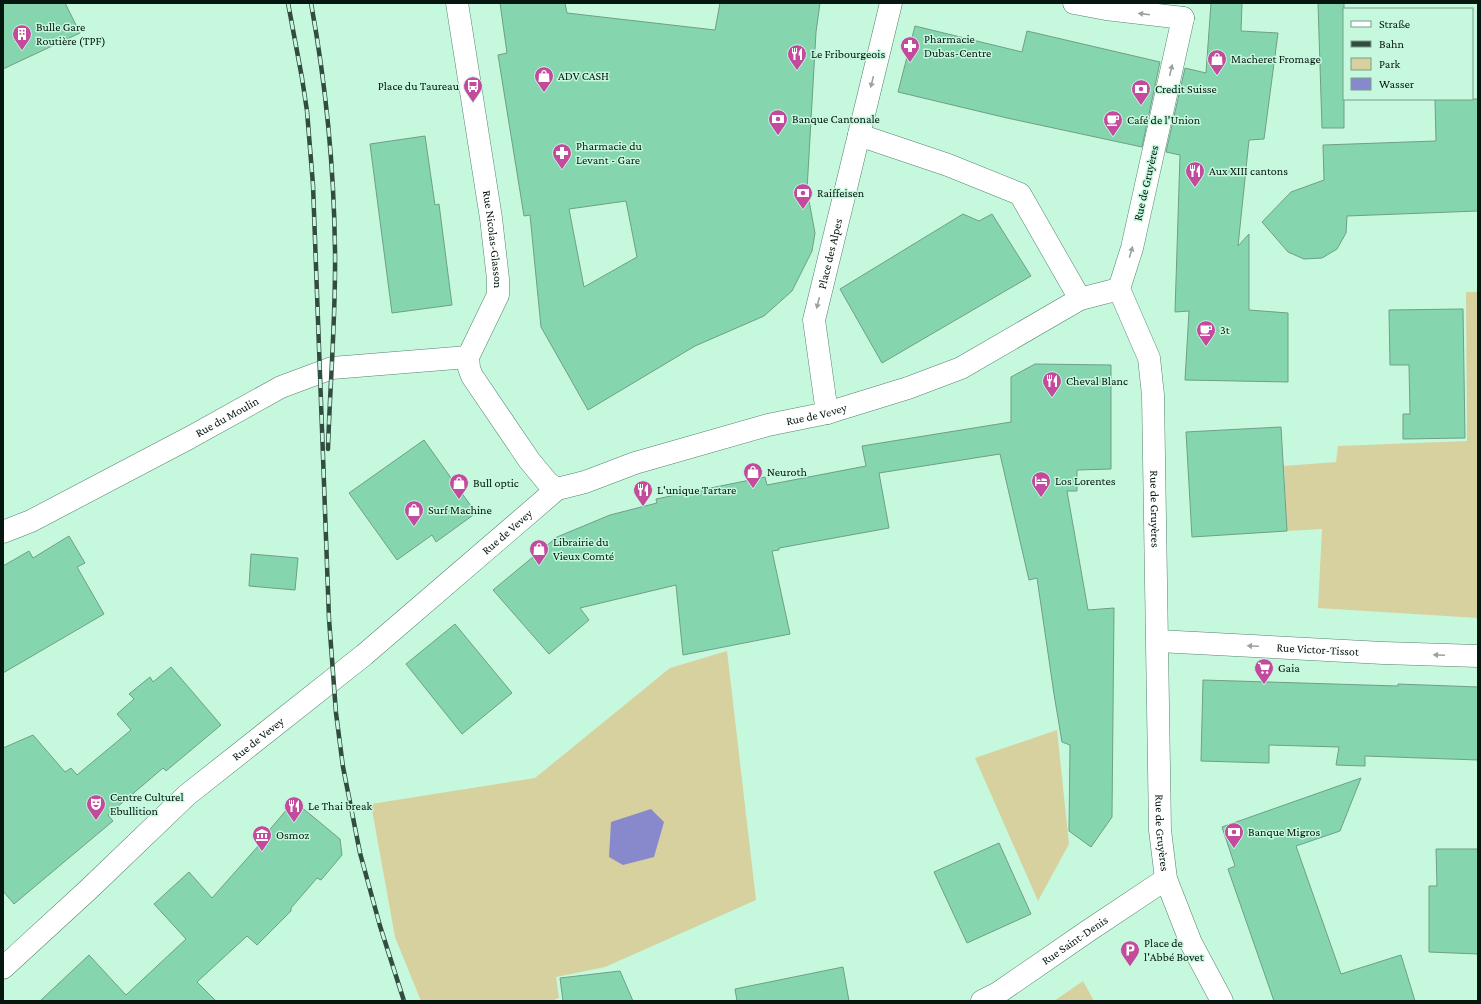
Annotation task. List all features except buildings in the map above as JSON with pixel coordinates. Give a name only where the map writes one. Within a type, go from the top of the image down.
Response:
[{"type":"street","name":"Rue Nicolas-Glasson","points":[[457,3],[492,218],[498,279],[498,295],[468,357]]},
{"type":"street","name":"Place des Alpes","points":[[827,413],[814,320],[891,3]]},
{"type":"street","points":[[1074,3],[1180,11]]},
{"type":"street","name":"Rue de Gruyères","points":[[1180,11],[1132,248],[1119,289],[1149,358],[1153,395],[1160,830],[1166,879],[1191,943],[1222,1001]]},
{"type":"street","points":[[859,135],[948,165],[1020,194],[1080,299]]},
{"type":"street","name":"Rue de Vevey","points":[[3,968],[89,890],[187,795],[364,655],[557,489],[585,482],[635,463],[768,425],[827,413],[908,388],[961,368],[1080,299],[1119,289]]},
{"type":"street","points":[[468,357],[469,368],[472,376],[529,460],[548,483],[557,489]]},
{"type":"street","name":"Rue du Moulin","points":[[3,532],[32,521],[189,438],[281,387],[320,372],[332,368],[468,357]]},
{"type":"street","name":"Rue Victor-Tissot","points":[[1158,642],[1478,656]]},
{"type":"street","name":"Rue Saint-Denis","points":[[992,998],[1166,879]]},
{"type":"green space","points":[[1466,292],[1478,292],[1478,618],[1318,608],[1322,529],[1287,531],[1284,466],[1336,462],[1338,446],[1467,441]]},
{"type":"green space","points":[[727,651],[756,900],[605,967],[556,977],[559,998],[551,1001],[421,1001],[395,937],[371,804],[535,778],[670,668]]},
{"type":"green space","points":[[1057,730],[1069,844],[1038,901],[975,758]]},
{"type":"green space","points":[[1083,981],[1094,1001],[1054,1001]]},
{"type":"water","points":[[651,809],[664,822],[654,857],[623,865],[609,857],[611,822]]},
{"type":"railway","points":[[288,3],[307,111],[313,185],[329,619],[336,713],[343,767],[360,853],[380,926],[404,1001]]},
{"type":"railway","points":[[311,3],[325,95],[333,188],[335,300],[328,449]]},
{"type":"place","name":"Bulle Gare Routière (TPF)","points":[[22,51]]},
{"type":"place","name":"Pharmacie Dubas-Centre","points":[[910,63]]},
{"type":"place","name":"Le Fribourgeois","points":[[797,71]]},
{"type":"place","name":"Macheret Fromage","points":[[1217,76]]},
{"type":"place","name":"ADV CASH","points":[[544,93]]},
{"type":"place","name":"Place du Taureau","points":[[473,103]]},
{"type":"place","name":"Credit Suisse","points":[[1141,106]]},
{"type":"place","name":"Banque Cantonale","points":[[778,136]]},
{"type":"place","name":"Café de l’Union","points":[[1113,137]]},
{"type":"place","name":"Pharmacie du Levant - Gare","points":[[562,170]]},
{"type":"place","name":"Aux XIII cantons","points":[[1195,188]]},
{"type":"place","name":"Raiffeisen","points":[[803,210]]},
{"type":"place","name":"3t","points":[[1206,347]]},
{"type":"place","name":"Cheval Blanc","points":[[1052,398]]},
{"type":"place","name":"Neuroth","points":[[753,489]]},
{"type":"place","name":"Los Lorentes","points":[[1041,498]]},
{"type":"place","name":"Bull optic","points":[[459,500]]},
{"type":"place","name":"L'unique Tartare","points":[[643,507]]},
{"type":"place","name":"Surf Machine","points":[[414,527]]},
{"type":"place","name":"Librairie du Vieux Comté","points":[[539,566]]},
{"type":"place","name":"Gaia","points":[[1264,685]]},
{"type":"place","name":"Centre Culturel Ebullition","points":[[96,821]]},
{"type":"place","name":"Le Thai break","points":[[294,823]]},
{"type":"place","name":"Banque Migros","points":[[1234,849]]},
{"type":"place","name":"Osmoz","points":[[262,852]]},
{"type":"place","name":"Place de l'Abbé Bovet","points":[[1130,967]]}]
